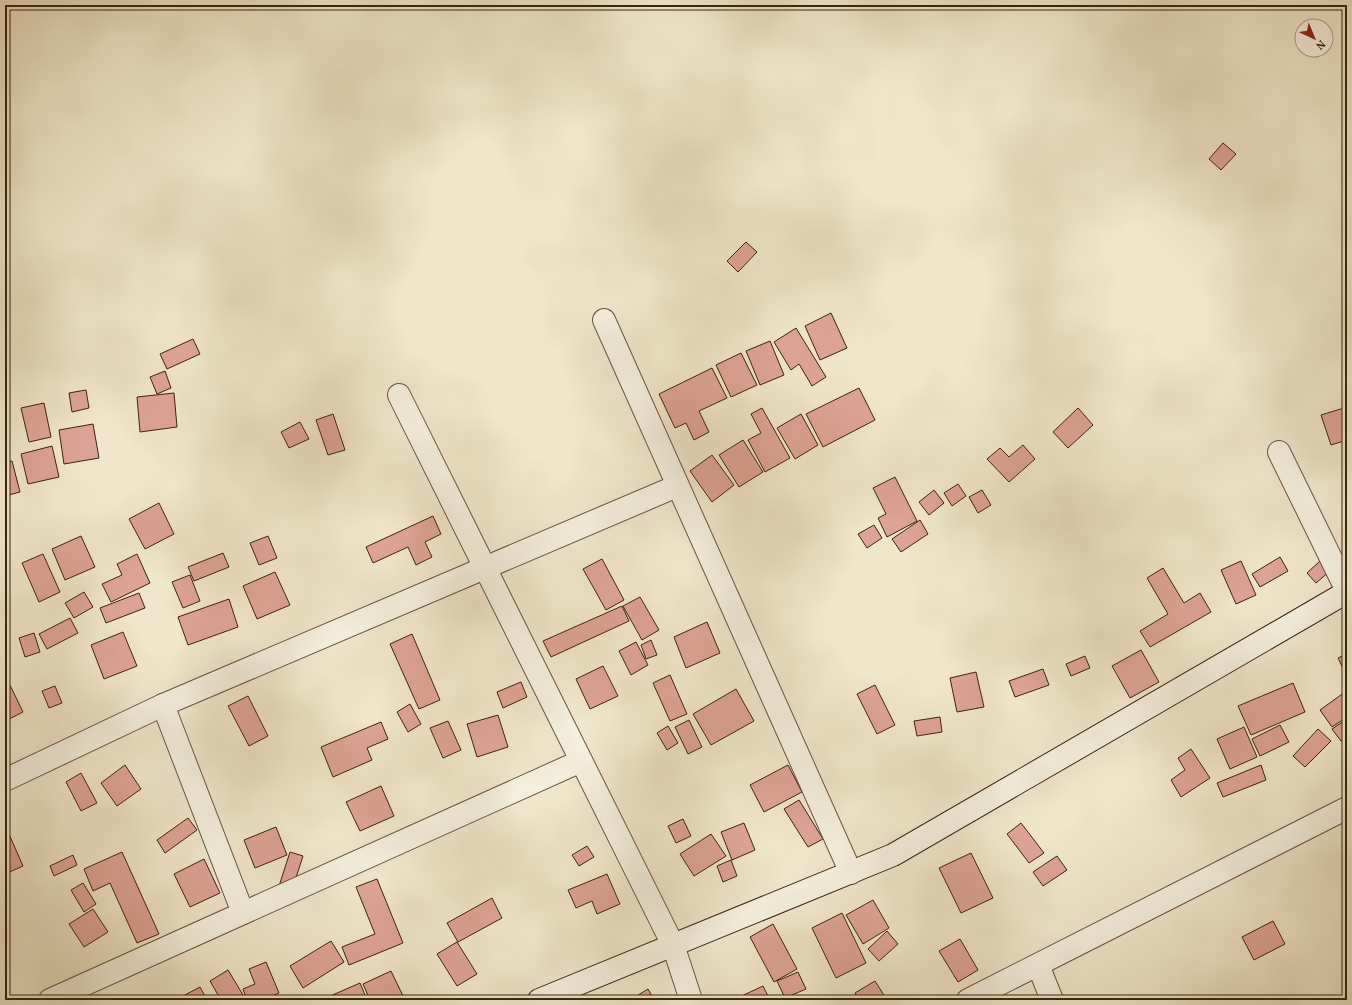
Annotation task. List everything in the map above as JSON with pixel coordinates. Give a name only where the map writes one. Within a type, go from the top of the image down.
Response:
[{"type":"street","points":[[604,320],[851,873]]},
{"type":"street","points":[[399,395],[673,945],[692,1000]]},
{"type":"street","points":[[539,1000],[893,856],[1347,591],[1279,452]]},
{"type":"street","points":[[5,780],[163,705],[678,486]]},
{"type":"street","points":[[163,705],[243,913]]},
{"type":"street","points":[[50,1000],[581,761]]},
{"type":"street","points":[[968,1000],[1347,808]]},
{"type":"street","points":[[1038,964],[1052,1000]]},
{"type":"building","points":[[1223,143],[1236,154],[1221,170],[1209,159]]},
{"type":"building","points":[[746,242],[757,252],[738,272],[727,261]]},
{"type":"building","points":[[831,313],[847,348],[820,360],[805,326]]},
{"type":"building","points":[[796,328],[826,377],[812,386],[799,364],[791,370],[774,342]]},
{"type":"building","points":[[193,339],[200,354],[167,369],[160,354]]},
{"type":"building","points":[[770,341],[784,375],[760,385],[746,351]]},
{"type":"building","points":[[741,353],[757,385],[731,397],[716,365]]},
{"type":"building","points":[[712,368],[727,398],[699,411],[709,432],[694,440],[686,423],[675,428],[659,394]]},
{"type":"building","points":[[165,371],[171,388],[157,394],[150,377]]},
{"type":"building","points":[[859,388],[875,420],[823,447],[806,414]]},
{"type":"building","points":[[86,390],[89,408],[72,412],[69,393]]},
{"type":"building","points":[[174,393],[177,427],[140,432],[137,397]]},
{"type":"building","points":[[44,403],[51,437],[29,442],[21,408]]},
{"type":"building","points":[[1347,407],[1347,440],[1331,445],[1321,415]]},
{"type":"building","points":[[762,408],[790,458],[765,472],[748,440],[761,433],[751,414]]},
{"type":"building","points":[[1078,408],[1093,425],[1068,448],[1053,432]]},
{"type":"building","points":[[333,414],[345,450],[328,455],[316,420]]},
{"type":"building","points":[[801,414],[818,445],[795,459],[777,428]]},
{"type":"building","points":[[300,422],[309,439],[289,448],[281,432]]},
{"type":"building","points":[[93,424],[99,458],[64,464],[59,430]]},
{"type":"building","points":[[743,440],[763,472],[739,487],[719,455]]},
{"type":"building","points":[[1023,445],[1035,459],[1009,482],[987,459],[1000,448],[1009,457]]},
{"type":"building","points":[[52,446],[59,477],[28,484],[21,454]]},
{"type":"building","points":[[712,455],[734,485],[712,502],[690,471]]},
{"type":"building","points":[[12,461],[20,492],[5,496],[5,462]]},
{"type":"building","points":[[895,477],[917,521],[887,537],[878,518],[886,514],[873,488]]},
{"type":"building","points":[[958,484],[966,496],[952,506],[944,493]]},
{"type":"building","points":[[934,490],[944,503],[929,515],[919,502]]},
{"type":"building","points":[[982,490],[991,505],[978,513],[969,497]]},
{"type":"building","points":[[159,503],[174,534],[145,549],[129,519]]},
{"type":"building","points":[[433,516],[441,534],[425,542],[432,557],[416,565],[408,547],[373,563],[366,547]]},
{"type":"building","points":[[920,520],[928,534],[901,552],[892,539]]},
{"type":"building","points":[[874,525],[882,538],[867,548],[858,534]]},
{"type":"building","points":[[81,536],[95,567],[65,580],[52,549]]},
{"type":"building","points":[[268,536],[277,558],[259,565],[250,543]]},
{"type":"building","points":[[223,553],[229,567],[194,581],[188,567]]},
{"type":"building","points":[[43,554],[60,592],[39,602],[22,563]]},
{"type":"building","points":[[137,554],[150,583],[111,602],[102,584],[122,575],[117,564]]},
{"type":"building","points":[[1280,557],[1288,571],[1260,587],[1252,574]]},
{"type":"building","points":[[602,559],[624,600],[606,610],[583,569]]},
{"type":"building","points":[[1241,561],[1256,595],[1236,604],[1221,570]]},
{"type":"building","points":[[1320,561],[1330,571],[1316,583],[1307,573]]},
{"type":"building","points":[[1163,568],[1184,603],[1200,593],[1211,612],[1150,647],[1140,631],[1168,614],[1147,578]]},
{"type":"building","points":[[275,572],[290,605],[257,619],[243,586]]},
{"type":"building","points":[[190,575],[200,601],[183,608],[172,582]]},
{"type":"building","points":[[84,592],[93,607],[74,618],[65,603]]},
{"type":"building","points":[[139,593],[145,608],[106,623],[100,608]]},
{"type":"building","points":[[640,597],[659,630],[642,640],[623,606]]},
{"type":"building","points":[[229,599],[238,627],[188,645],[178,617]]},
{"type":"building","points":[[622,606],[629,621],[551,657],[543,641]]},
{"type":"building","points":[[70,618],[78,633],[47,649],[39,634]]},
{"type":"building","points":[[707,622],[720,653],[686,668],[674,637]]},
{"type":"building","points":[[123,632],[137,666],[104,679],[91,645]]},
{"type":"building","points":[[34,633],[40,652],[25,657],[19,638]]},
{"type":"building","points":[[412,634],[440,700],[419,709],[390,644]]},
{"type":"building","points":[[651,640],[657,655],[646,659],[641,645]]},
{"type":"building","points":[[636,642],[648,665],[631,675],[619,651]]},
{"type":"building","points":[[1141,650],[1159,682],[1130,698],[1112,666]]},
{"type":"building","points":[[1347,654],[1347,677],[1338,658]]},
{"type":"building","points":[[1085,656],[1090,668],[1071,676],[1066,664]]},
{"type":"building","points":[[603,666],[618,696],[590,709],[576,679]]},
{"type":"building","points":[[1043,669],[1049,685],[1015,697],[1009,681]]},
{"type":"building","points":[[976,672],[984,707],[957,712],[950,678]]},
{"type":"building","points":[[670,675],[687,714],[670,721],[653,683]]},
{"type":"building","points":[[7,679],[23,712],[5,721],[5,680]]},
{"type":"building","points":[[521,682],[527,697],[503,708],[497,692]]},
{"type":"building","points":[[1293,683],[1305,712],[1251,735],[1238,706]]},
{"type":"building","points":[[875,685],[895,725],[877,734],[857,694]]},
{"type":"building","points":[[55,686],[62,703],[49,708],[42,691]]},
{"type":"building","points":[[736,689],[754,721],[711,745],[693,714]]},
{"type":"building","points":[[1345,692],[1347,695],[1347,717],[1332,727],[1320,710]]},
{"type":"building","points":[[248,696],[268,736],[249,746],[228,706]]},
{"type":"building","points":[[410,704],[421,724],[408,732],[397,712]]},
{"type":"building","points":[[498,715],[508,747],[477,757],[467,724]]},
{"type":"building","points":[[940,717],[942,732],[917,736],[914,721]]},
{"type":"building","points":[[1347,719],[1347,737],[1341,741],[1332,729]]},
{"type":"building","points":[[689,720],[702,747],[688,754],[675,727]]},
{"type":"building","points":[[448,721],[461,750],[443,758],[430,728]]},
{"type":"building","points":[[381,722],[388,739],[367,748],[372,760],[333,777],[321,747]]},
{"type":"building","points":[[1280,725],[1289,742],[1260,756],[1252,739]]},
{"type":"building","points":[[668,726],[678,743],[667,750],[657,733]]},
{"type":"building","points":[[1244,727],[1257,757],[1230,769],[1217,739]]},
{"type":"building","points":[[1318,729],[1331,741],[1305,767],[1293,756]]},
{"type":"building","points":[[1191,749],[1210,778],[1181,797],[1171,780],[1185,770],[1178,758]]},
{"type":"building","points":[[125,765],[141,789],[117,806],[101,783]]},
{"type":"building","points":[[788,765],[802,792],[764,812],[750,785]]},
{"type":"building","points":[[1261,765],[1266,780],[1223,797],[1217,783]]},
{"type":"building","points":[[81,773],[97,803],[81,811],[66,782]]},
{"type":"building","points":[[381,786],[394,816],[360,831],[346,802]]},
{"type":"building","points":[[799,800],[823,839],[808,847],[784,809]]},
{"type":"building","points":[[188,818],[197,830],[165,853],[157,840]]},
{"type":"building","points":[[683,819],[691,836],[676,843],[668,826]]},
{"type":"building","points":[[744,823],[755,850],[732,860],[721,832]]},
{"type":"building","points":[[1021,823],[1044,853],[1029,863],[1007,834]]},
{"type":"building","points":[[5,825],[23,866],[5,874]]},
{"type":"building","points":[[276,827],[287,855],[255,868],[244,840]]},
{"type":"building","points":[[711,834],[726,856],[694,876],[680,854]]},
{"type":"building","points":[[587,846],[594,857],[579,866],[572,855]]},
{"type":"building","points":[[122,852],[159,934],[137,943],[110,883],[93,891],[84,869]]},
{"type":"building","points":[[290,852],[303,856],[292,890],[279,886]]},
{"type":"building","points":[[971,853],[993,898],[961,913],[939,868]]},
{"type":"building","points":[[73,855],[77,865],[54,876],[50,866]]},
{"type":"building","points":[[1057,856],[1067,870],[1043,886],[1033,872]]},
{"type":"building","points":[[204,859],[220,893],[190,907],[174,874]]},
{"type":"building","points":[[731,860],[737,876],[723,882],[717,866]]},
{"type":"building","points":[[607,874],[620,904],[597,914],[592,901],[576,908],[568,890]]},
{"type":"building","points":[[377,879],[403,943],[349,965],[342,947],[375,934],[356,887]]},
{"type":"building","points":[[83,883],[96,904],[84,912],[71,890]]},
{"type":"building","points":[[492,898],[502,918],[458,942],[447,923]]},
{"type":"building","points":[[873,900],[889,928],[863,944],[846,915]]},
{"type":"building","points":[[93,909],[108,932],[84,947],[69,924]]},
{"type":"building","points":[[842,913],[866,963],[836,978],[812,928]]},
{"type":"building","points":[[1273,921],[1285,944],[1254,960],[1242,937]]},
{"type":"building","points":[[773,924],[797,969],[774,982],[750,937]]},
{"type":"building","points":[[887,931],[898,944],[879,961],[868,949]]},
{"type":"building","points":[[960,939],[978,970],[958,982],[939,951]]},
{"type":"building","points":[[331,941],[344,962],[303,988],[290,966]]},
{"type":"building","points":[[457,942],[477,974],[457,986],[437,954]]},
{"type":"building","points":[[266,962],[279,993],[263,1000],[247,1000],[243,989],[255,984],[249,969]]},
{"type":"building","points":[[228,970],[246,1000],[221,1000],[210,981]]},
{"type":"building","points":[[391,971],[405,1000],[370,1000],[363,984]]},
{"type":"building","points":[[798,972],[806,989],[785,998],[777,981]]},
{"type":"building","points":[[875,981],[887,1000],[859,1000],[855,993]]},
{"type":"building","points":[[360,983],[367,1000],[330,1000],[328,997]]},
{"type":"building","points":[[763,986],[770,1000],[733,1000]]},
{"type":"building","points":[[200,987],[207,1000],[185,1000],[183,996]]},
{"type":"building","points":[[648,989],[654,1000],[630,1000]]}]
